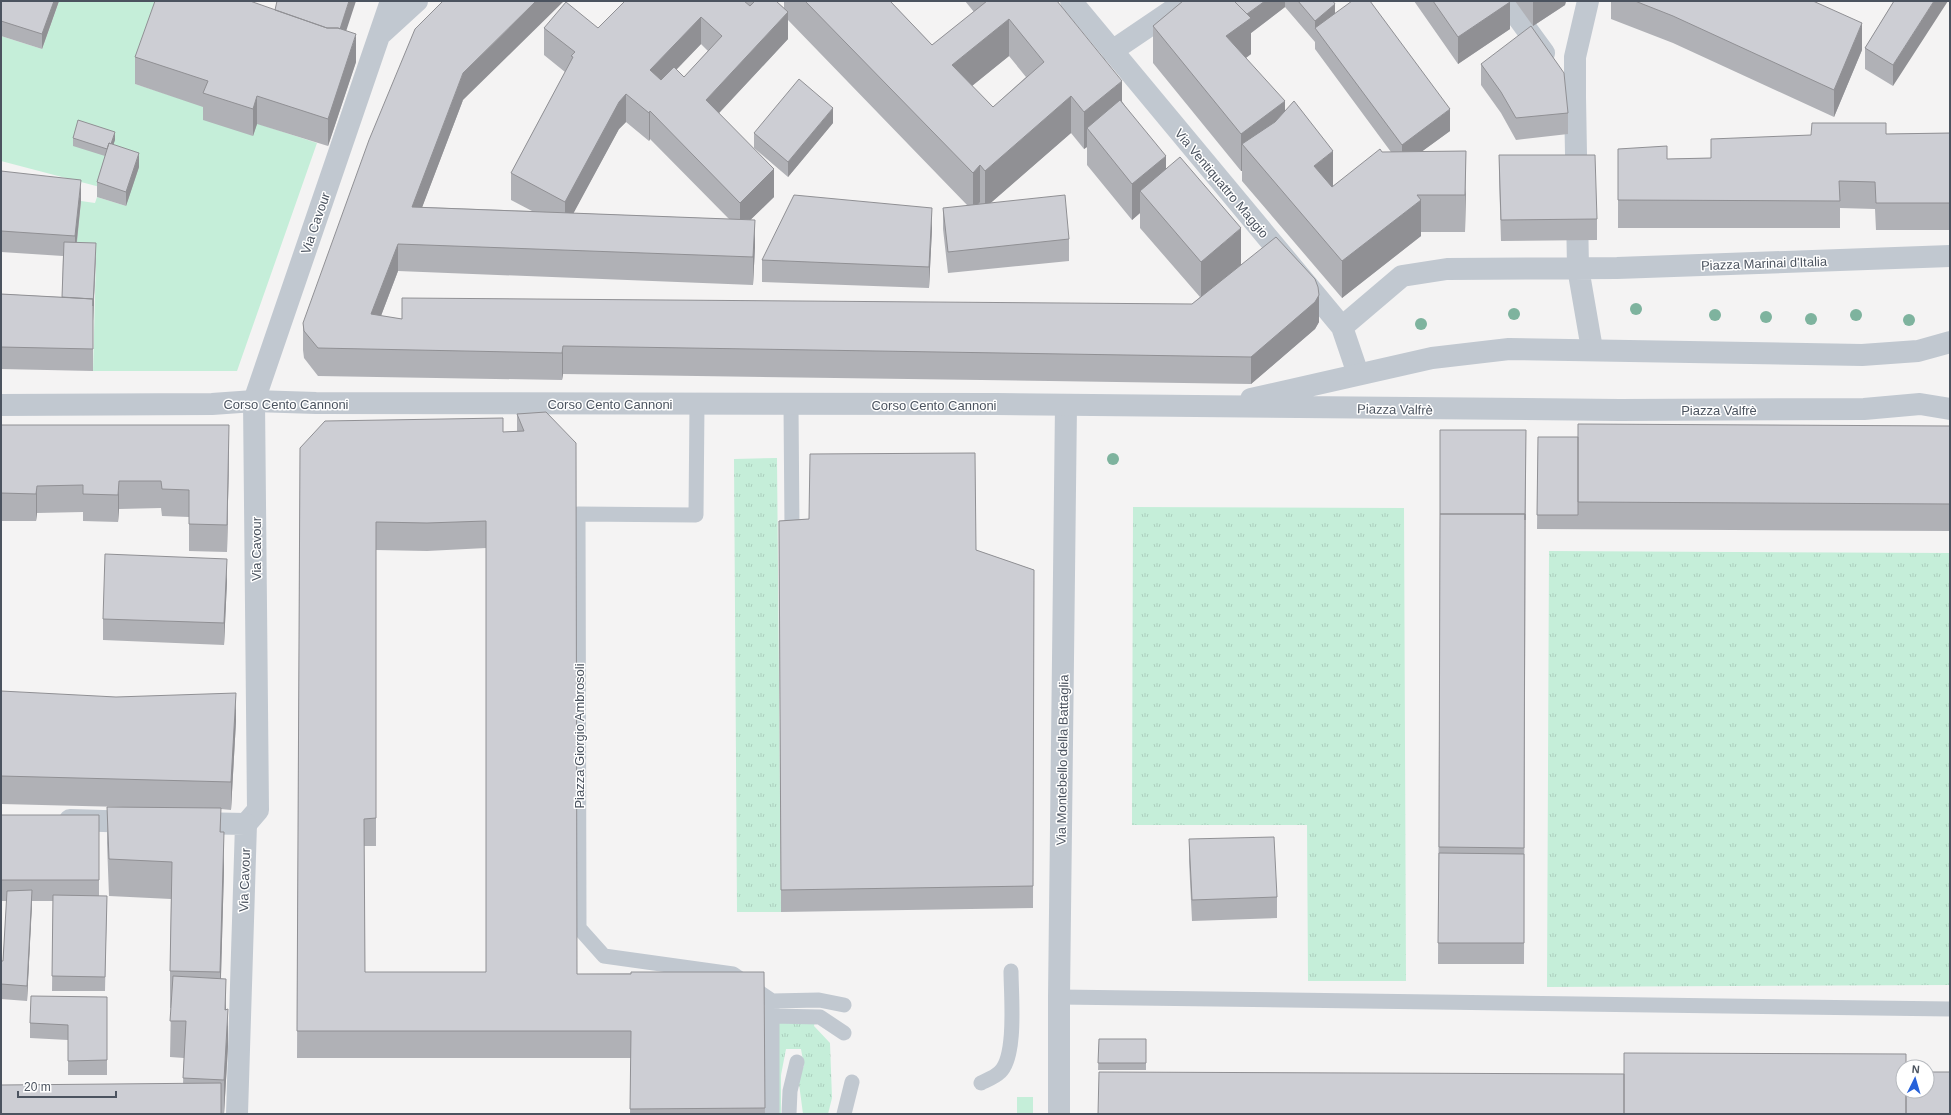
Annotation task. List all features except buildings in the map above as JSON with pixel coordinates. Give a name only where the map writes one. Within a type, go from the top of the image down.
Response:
[{"type":"street","name":"Via Cavour","points":[[237,1114],[246,824],[258,810],[254,401],[391,1]]},
{"type":"street","points":[[380,35],[417,1]]},
{"type":"street","name":"Via Ventiquattro Maggio","points":[[1071,1],[1342,327],[1358,374]]},
{"type":"street","points":[[1112,52],[1186,1]]},
{"type":"street","points":[[1506,1],[1575,97]]},
{"type":"street","points":[[1588,1],[1575,57],[1575,97],[1578,268],[1592,349]]},
{"type":"street","name":"Piazza Marinai d'Italia","points":[[1578,268],[1950,256]]},
{"type":"street","points":[[1342,327],[1402,276],[1447,269],[1578,268]]},
{"type":"street","points":[[1219,407],[1432,358],[1509,349],[1592,349],[1862,355],[1918,351],[1950,342]]},
{"type":"street","points":[[1920,404],[1950,395]]},
{"type":"street","name":"Corso Cento Cannoni","points":[[1,405],[212,404],[254,401],[316,403],[1066,405],[1219,407]]},
{"type":"street","name":"Piazza Valfrè","points":[[1219,407],[1605,410],[1856,409],[1920,404],[1950,409]]},
{"type":"street","name":"Via Montebello della Battaglia","points":[[1059,1114],[1066,405]]},
{"type":"street","points":[[48,820],[246,824]]},
{"type":"lane","name":"Piazza Giorgio Ambrosoli","points":[[697,404],[696,515],[578,514],[579,928],[604,956],[700,971],[733,974],[772,1009]]},
{"type":"lane","points":[[791,404],[792,528]]},
{"type":"lane","points":[[981,1083],[1001,1072],[1010,1055],[1012,1029],[1011,971]]},
{"type":"lane","points":[[1059,997],[1950,1009]]},
{"type":"lane","points":[[772,1009],[819,1000],[844,1005]]},
{"type":"lane","points":[[772,1009],[820,1017],[844,1033]]},
{"type":"lane","points":[[772,1009],[772,1114]]},
{"type":"lane","points":[[789,1114],[790,1092],[797,1062]]},
{"type":"lane","points":[[844,1114],[852,1082]]},
{"type":"green space","points":[[59,1],[164,1],[135,84],[317,143],[237,371],[93,371],[96,258],[75,257],[81,201],[95,203],[97,197],[126,206],[100,187],[1,161],[1,36],[42,49]]},
{"type":"green space","points":[[777,458],[781,912],[737,912],[734,459]]},
{"type":"green space","points":[[1133,507],[1404,508],[1406,981],[1308,981],[1307,825],[1132,825]]},
{"type":"green space","points":[[1549,551],[1950,553],[1950,985],[1547,987]]},
{"type":"green space","points":[[778,1020],[815,1021],[814,1026],[830,1043],[832,1098],[828,1114],[803,1114],[798,1076],[804,1066],[801,1049],[786,1049],[781,1075],[781,1114],[778,1114]]},
{"type":"green space","points":[[1017,1097],[1033,1097],[1033,1114],[1017,1114]]}]
